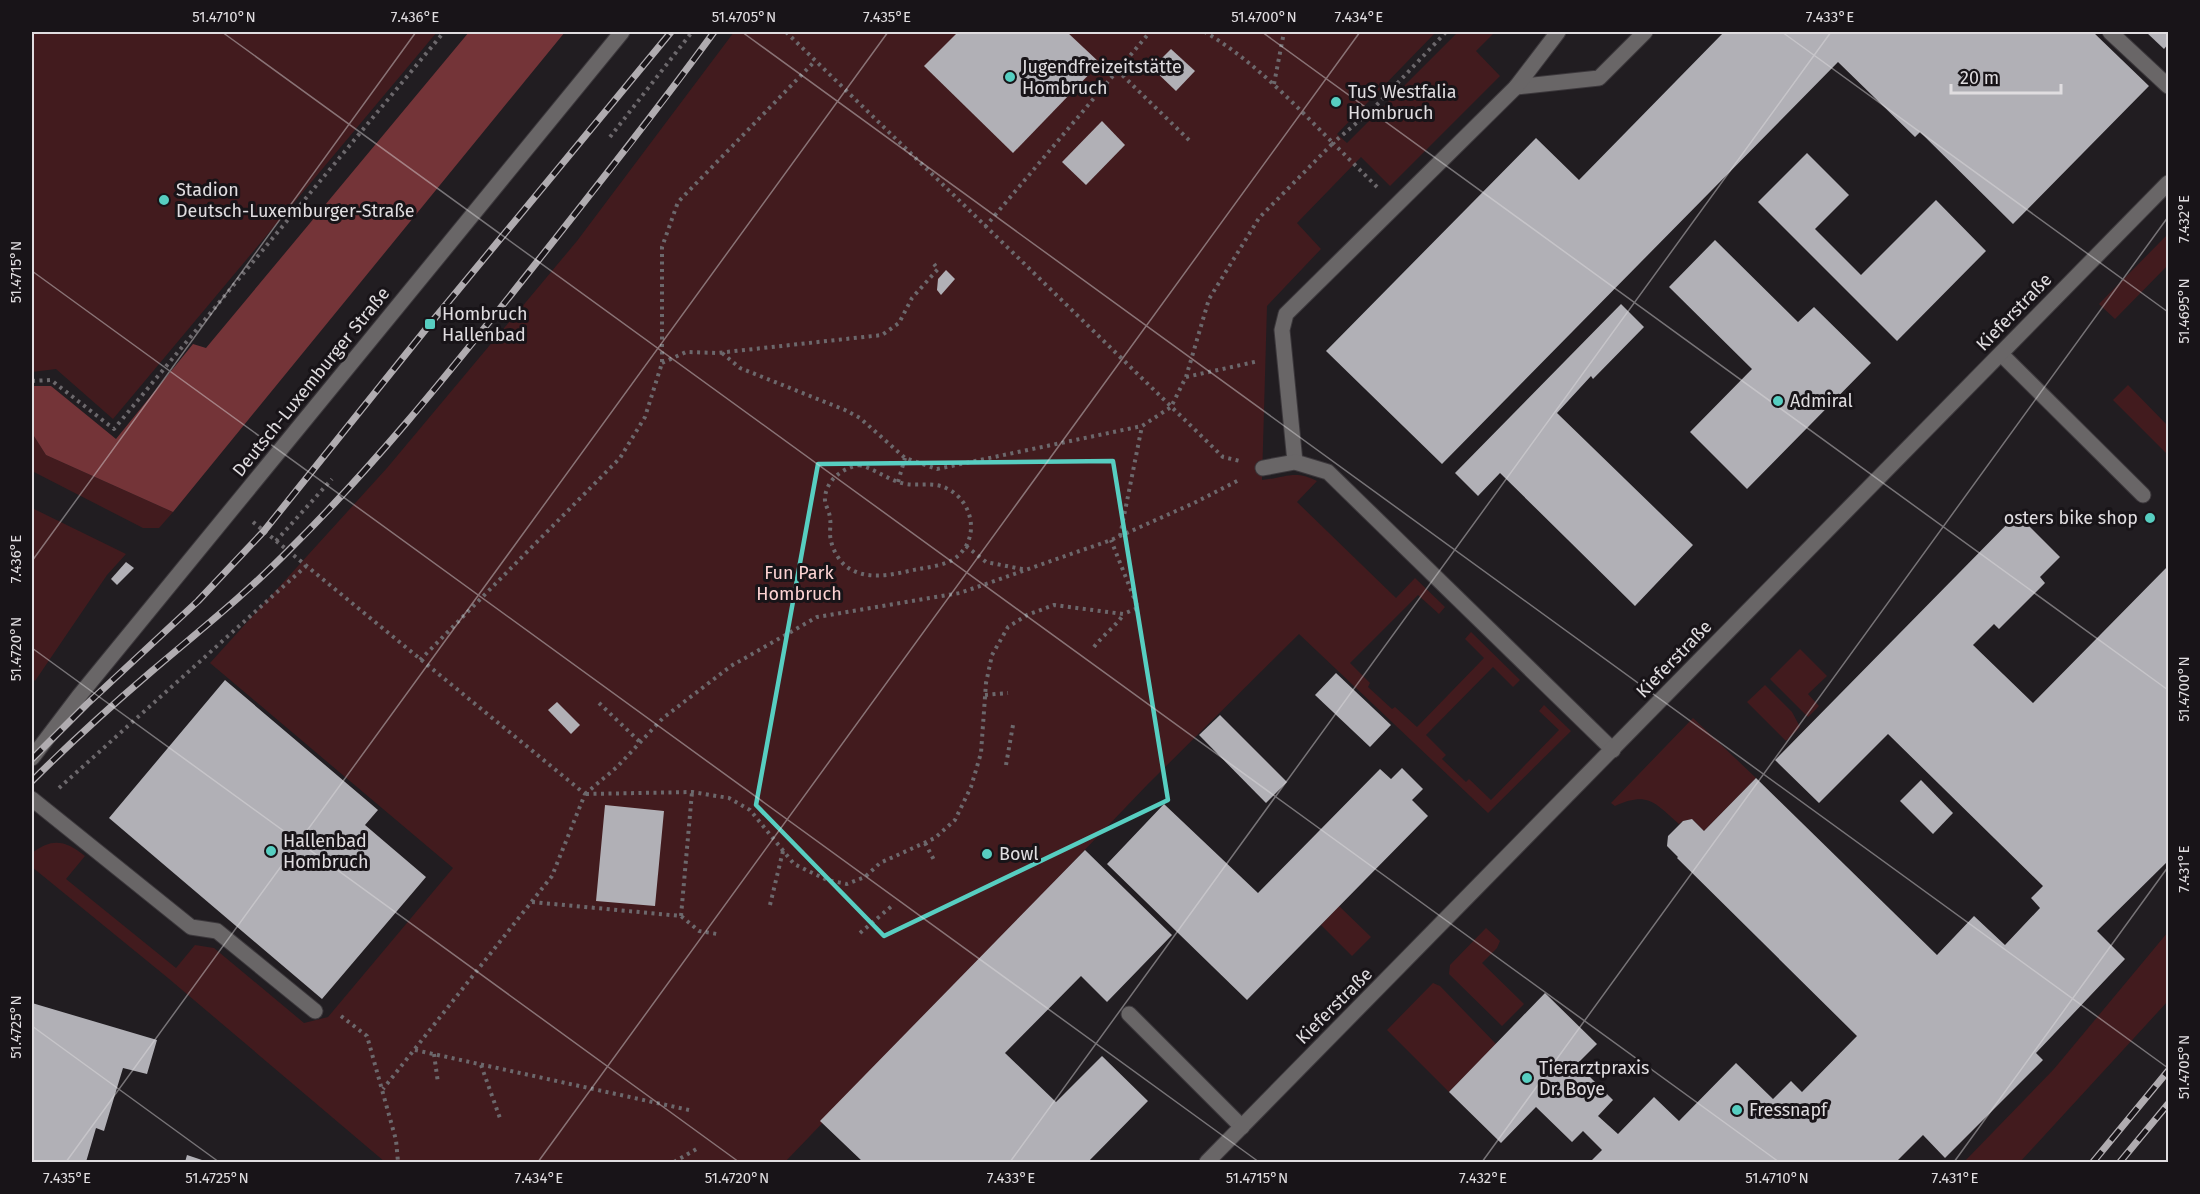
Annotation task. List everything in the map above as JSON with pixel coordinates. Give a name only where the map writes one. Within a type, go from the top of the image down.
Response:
[{"type":"street","name":"Deutsch-Luxemburger Straße","points":[[32,758],[79,696],[622,32]]},
{"type":"street","points":[[1295,462],[1282,330],[1286,314],[1516,87],[1558,32]]},
{"type":"street","points":[[1516,87],[1599,78],[1645,32]]},
{"type":"street","points":[[2110,32],[2169,86]]},
{"type":"street","name":"Kieferstraße","points":[[1207,1162],[2169,183]]},
{"type":"street","points":[[2001,354],[2143,495]]},
{"type":"street","points":[[1263,468],[1295,462],[1328,472],[1613,750]]},
{"type":"street","points":[[36,802],[191,927],[217,932],[315,1011]]},
{"type":"street","points":[[1129,1014],[1242,1127]]},
{"type":"path","points":[[32,381],[51,380],[114,429],[444,32]]},
{"type":"path","points":[[610,137],[692,32]]},
{"type":"path","points":[[786,32],[1222,457],[1263,468]]},
{"type":"path","points":[[985,226],[1150,32]]},
{"type":"path","points":[[1205,32],[1230,46],[1274,85],[1395,206]]},
{"type":"path","points":[[1274,85],[1284,32]]},
{"type":"path","points":[[722,353],[740,368],[852,414],[905,458],[937,469],[1142,426],[1172,407],[1186,377],[1209,299],[1259,218],[1334,143],[1373,109],[1446,32]]},
{"type":"path","points":[[420,660],[620,458],[645,417],[662,363],[662,247],[678,202],[815,61]]},
{"type":"path","points":[[1117,70],[1192,143]]},
{"type":"path","points":[[662,363],[687,352],[722,353],[882,336],[898,323],[912,298],[938,269],[934,264]]},
{"type":"path","points":[[1186,377],[1284,356]]},
{"type":"path","points":[[1120,536],[1142,426]]},
{"type":"path","points":[[898,482],[905,458]]},
{"type":"path","points":[[859,465],[869,467],[898,482],[944,486],[954,492],[969,512],[971,534],[966,546],[954,559],[934,567],[880,576],[865,575],[850,570],[833,548],[825,497],[829,485],[837,474],[849,467],[859,465]]},
{"type":"path","points":[[382,1089],[552,876],[585,794],[617,767],[663,718],[731,666],[817,617],[960,593],[1111,540],[1194,503],[1263,468]]},
{"type":"path","points":[[276,541],[332,479]]},
{"type":"path","points":[[234,507],[585,794],[692,792],[729,798],[750,810],[794,864],[827,880],[847,884],[866,877],[880,863],[935,838],[955,820],[971,787],[981,753],[986,683],[992,655],[1008,627],[1027,615],[1054,605],[1124,614]]},
{"type":"path","points":[[1094,647],[1124,614],[1138,608],[1111,540]]},
{"type":"path","points":[[966,546],[986,562],[1028,570]]},
{"type":"path","points":[[36,802],[306,566]]},
{"type":"path","points":[[985,695],[1008,693]]},
{"type":"path","points":[[599,703],[640,742]]},
{"type":"path","points":[[1006,765],[1012,725]]},
{"type":"path","points":[[681,916],[692,792]]},
{"type":"path","points":[[925,843],[935,862]]},
{"type":"path","points":[[770,905],[783,851]]},
{"type":"path","points":[[532,902],[681,916],[699,931],[717,934]]},
{"type":"path","points":[[860,933],[893,905]]},
{"type":"path","points":[[315,1011],[324,1003],[366,1036],[396,1140],[398,1162]]},
{"type":"path","points":[[414,1050],[690,1110]]},
{"type":"path","points":[[434,1054],[438,1083]]},
{"type":"path","points":[[481,1064],[501,1121]]},
{"type":"path","points":[[674,1162],[700,1147]]},
{"type":"highlighted area","points":[[1113,461],[1168,800],[884,936],[756,805],[818,464]]},
{"type":"green space","name":"Stadion Deutsch-Luxemburger-Straße","points":[[32,32],[437,32],[113,419],[56,369],[32,372]]},
{"type":"green space","name":"Fun Park Hombruch","points":[[734,32],[1436,32],[1337,134],[1347,143],[1458,32],[1495,32],[1476,51],[1500,76],[1390,186],[1361,157],[1297,223],[1321,249],[1267,306],[1262,480],[1296,475],[1317,481],[1297,502],[1396,598],[1415,578],[1445,607],[1439,614],[1418,595],[1350,663],[1370,683],[1368,687],[1392,709],[1395,707],[1417,727],[1484,658],[1465,639],[1471,632],[1520,680],[1513,687],[1493,667],[1426,735],[1446,755],[1442,759],[1466,782],[1469,779],[1491,800],[1559,730],[1539,711],[1544,705],[1571,731],[1488,813],[1299,634],[1148,784],[785,1162],[385,1162],[168,978],[32,867],[32,853],[46,845],[58,843],[65,844],[85,856],[66,879],[176,968],[195,945],[214,948],[304,1023],[328,1017],[453,868],[210,663],[387,468],[577,241]]},
{"type":"green space","points":[[2168,234],[2168,265],[2115,319],[2099,304]]},
{"type":"green space","points":[[2128,385],[2168,426],[2168,455],[2113,400]]},
{"type":"green space","points":[[32,433],[46,455],[173,512],[159,528],[143,528],[32,471]]},
{"type":"green space","points":[[32,508],[126,554],[107,575],[35,681],[32,678]]},
{"type":"green space","points":[[1800,649],[1827,676],[1808,694],[1819,706],[1808,717],[1770,679]]},
{"type":"green space","points":[[1765,685],[1792,712],[1800,727],[1786,741],[1747,702]]},
{"type":"green space","points":[[1693,718],[1756,778],[1704,831],[1692,819],[1679,824],[1664,810],[1650,802],[1636,800],[1615,806],[1611,803]]},
{"type":"green space","points":[[1339,906],[1371,937],[1352,956],[1321,925]]},
{"type":"green space","points":[[1486,928],[1500,941],[1497,948],[1482,963],[1524,1004],[1502,1026],[1449,974],[1450,965]]},
{"type":"green space","points":[[2168,932],[2168,1001],[2020,1162],[1964,1162],[2054,1069]]},
{"type":"green space","points":[[1433,983],[1440,986],[1496,1044],[1449,1092],[1387,1030]]},
{"type":"shaded area","points":[[469,32],[565,32],[173,512],[46,455],[32,433],[32,386],[51,386],[116,439],[193,344],[206,348]]},
{"type":"building","name":"Jugendfreizeitstätte Hombruch","points":[[958,32],[1067,32],[1100,63],[1013,153],[924,66]]},
{"type":"building","points":[[1724,32],[2093,32],[2149,86],[2013,224],[1920,132],[1915,137],[1838,62],[1442,464],[1326,351],[1536,138],[1579,180]]},
{"type":"building","points":[[2146,32],[2168,32],[2168,44],[2164,49]]},
{"type":"building","points":[[1171,49],[1195,71],[1176,91],[1152,68]]},
{"type":"building","points":[[1102,121],[1125,145],[1086,185],[1062,162]]},
{"type":"building","points":[[1807,153],[1849,195],[1815,229],[1861,275],[1936,200],[1986,251],[1897,341],[1758,202]]},
{"type":"building","name":"Admiral","points":[[1715,240],[1798,322],[1814,307],[1871,363],[1747,489],[1690,432],[1752,369],[1669,287]]},
{"type":"building","points":[[946,270],[955,279],[941,295],[937,290],[938,279]]},
{"type":"building","points":[[1621,304],[1644,327],[1593,379],[1591,376],[1557,413],[1693,545],[1635,606],[1500,473],[1478,496],[1455,473]]},
{"type":"building","points":[[2017,514],[2060,557],[2040,577],[2045,583],[1999,629],[1994,624],[1973,645],[2033,703],[2168,566],[2168,861],[2097,931],[2125,959],[2036,1053],[2043,1060],[1945,1158],[1923,1135],[1896,1162],[1590,1162],[1602,1150],[1583,1131],[1572,1142],[1536,1107],[1501,1143],[1449,1092],[1545,993],[1597,1044],[1577,1064],[1613,1100],[1598,1116],[1618,1134],[1654,1097],[1679,1121],[1736,1063],[1773,1099],[1791,1081],[1802,1092],[1857,1036],[1667,846],[1668,836],[1683,821],[1692,819],[1704,831],[1756,778],[1937,955],[1974,916],[2005,945],[2040,908],[2031,898],[2043,886],[1888,734],[1819,803],[1775,760]]},
{"type":"building","points":[[126,562],[134,568],[117,585],[111,579]]},
{"type":"building","points":[[1336,673],[1391,725],[1370,747],[1315,695]]},
{"type":"building","name":"Hallenbad Hombruch","points":[[225,680],[378,810],[365,825],[426,877],[322,999],[109,818]]},
{"type":"building","points":[[557,702],[580,725],[571,734],[548,710]]},
{"type":"building","points":[[1220,715],[1287,782],[1266,803],[1199,735]]},
{"type":"building","points":[[1402,768],[1423,789],[1412,800],[1428,816],[1247,1000],[1107,864],[1164,804],[1258,893],[1380,769],[1391,779]]},
{"type":"building","points":[[1921,780],[1953,813],[1933,834],[1900,801]]},
{"type":"building","points":[[605,805],[664,811],[655,906],[596,901]]},
{"type":"building","points":[[1085,850],[1172,935],[1107,1002],[1081,976],[1005,1053],[1056,1102],[1102,1056],[1148,1101],[1088,1162],[863,1162],[820,1121]]},
{"type":"building","points":[[32,1003],[157,1040],[147,1074],[123,1068],[104,1131],[96,1128],[86,1162],[32,1162]]},
{"type":"building","points":[[187,1155],[208,1162],[185,1162]]},
{"type":"railway","points":[[32,759],[87,704],[198,601],[264,531],[430,324],[671,32]]},
{"type":"railway","points":[[32,781],[106,711],[257,581],[320,519],[406,423],[487,324],[616,162],[714,32]]},
{"type":"railway","points":[[2093,1162],[2168,1071]]},
{"type":"railway","points":[[2120,1162],[2168,1104]]},
{"type":"place","name":"Jugendfreizeitstätte Hombruch","points":[[1010,77]]},
{"type":"place","name":"TuS Westfalia Hombruch","points":[[1336,102]]},
{"type":"place","name":"Stadion Deutsch-Luxemburger-Straße","points":[[164,200]]},
{"type":"place","name":"Hombruch Hallenbad","points":[[430,324]]},
{"type":"place","name":"Admiral","points":[[1778,401]]},
{"type":"place","name":"osters bike shop","points":[[2150,518]]},
{"type":"place","name":"Hallenbad Hombruch","points":[[271,851]]},
{"type":"place","name":"Bowl","points":[[987,854]]},
{"type":"place","name":"Tierarztpraxis Dr. Boye","points":[[1527,1078]]},
{"type":"place","name":"Fressnapf","points":[[1737,1110]]}]
